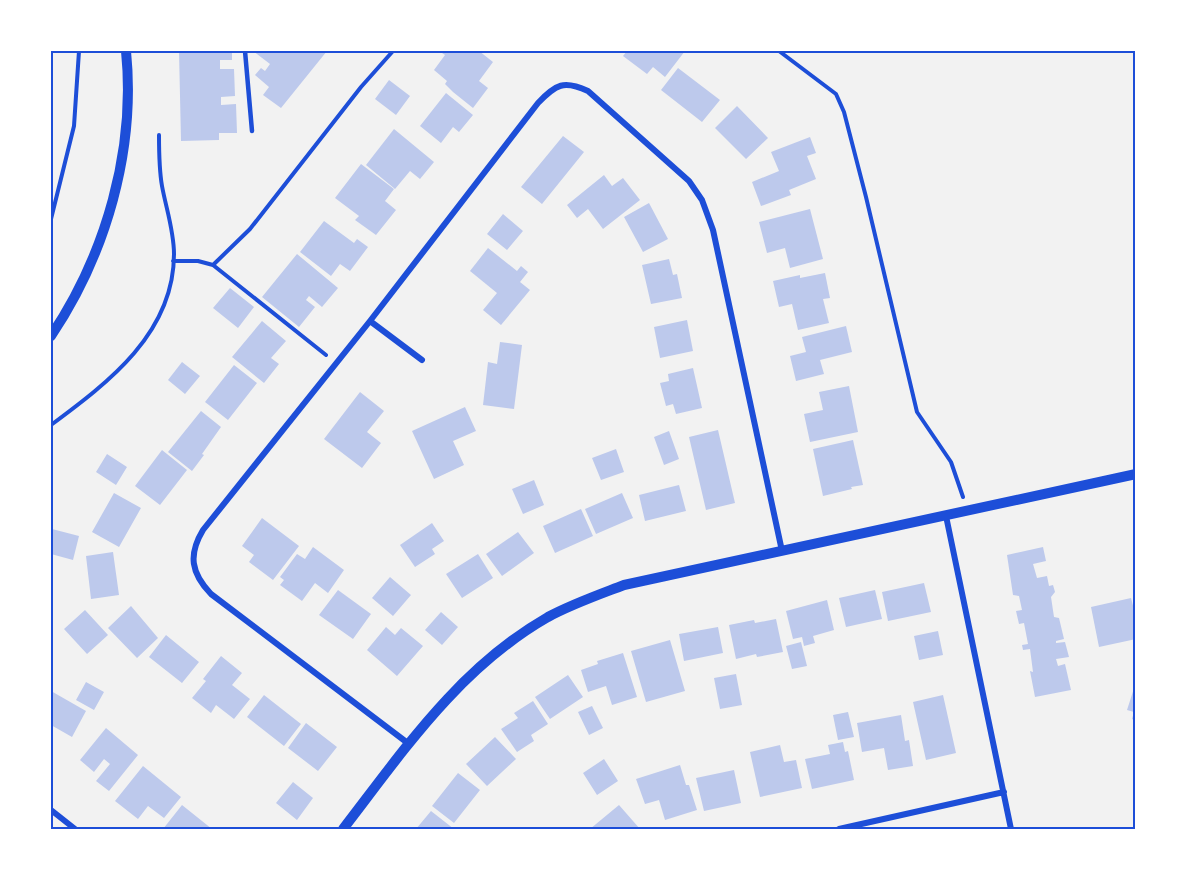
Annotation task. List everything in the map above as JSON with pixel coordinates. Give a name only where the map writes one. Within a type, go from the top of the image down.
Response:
[{"type":"street","points":[[51,336],[62,320],[91,261],[112,202],[125,141],[128,104],[126,51]]},
{"type":"street","points":[[409,744],[211,594],[201,584],[195,572],[193,557],[195,543],[538,103],[559,86],[573,84],[588,91],[689,181],[702,200],[713,230],[782,551]]},
{"type":"street","points":[[370,321],[422,360]]},
{"type":"street","points":[[343,829],[409,744],[471,674],[494,653],[549,616],[586,599],[624,585],[1136,474]]},
{"type":"street","points":[[946,516],[1011,829]]},
{"type":"street","points":[[839,829],[1004,792]]},
{"type":"street","points":[[51,810],[75,829]]},
{"type":"lane","points":[[245,51],[252,131]]},
{"type":"path","points":[[51,219],[74,126],[79,51]]},
{"type":"path","points":[[213,265],[250,229],[361,87],[393,51]]},
{"type":"path","points":[[779,51],[836,94],[844,112],[918,412],[951,462],[967,511]]},
{"type":"path","points":[[51,425],[116,375],[142,346],[158,321],[167,300],[173,261],[170,224],[162,185],[159,135]]},
{"type":"path","points":[[173,261],[198,261],[213,265],[336,363]]},
{"type":"building","points":[[179,51],[232,51],[232,60],[220,60],[220,69],[234,69],[235,96],[221,97],[221,105],[236,104],[237,133],[219,133],[219,140],[181,141]]},
{"type":"building","points":[[253,51],[327,51],[281,108],[263,95],[269,87],[255,75],[261,68],[265,71],[270,64]]},
{"type":"building","points":[[439,51],[479,51],[493,62],[479,81],[488,88],[473,108],[453,92],[445,84],[447,81],[434,70],[445,55]]},
{"type":"building","points":[[627,51],[685,51],[665,77],[653,67],[647,74],[623,56]]},
{"type":"building","points":[[678,68],[720,100],[702,122],[661,90]]},
{"type":"building","points":[[389,80],[410,96],[396,115],[375,99]]},
{"type":"building","points":[[446,93],[473,115],[459,132],[453,127],[441,143],[420,126]]},
{"type":"building","points":[[737,106],[768,138],[746,159],[715,128]]},
{"type":"building","points":[[394,129],[434,162],[420,179],[410,171],[395,189],[366,165]]},
{"type":"building","points":[[563,136],[584,152],[542,204],[521,187]]},
{"type":"building","points":[[810,137],[816,153],[807,156],[816,179],[789,190],[791,195],[761,206],[752,182],[779,171],[771,152]]},
{"type":"building","points":[[361,164],[394,189],[385,201],[396,210],[376,235],[355,220],[359,216],[335,198]]},
{"type":"building","points":[[604,175],[612,186],[623,178],[640,200],[603,229],[588,209],[577,218],[567,205]]},
{"type":"building","points":[[649,203],[668,239],[643,252],[624,217]]},
{"type":"building","points":[[810,209],[823,259],[790,268],[785,248],[767,253],[759,222]]},
{"type":"building","points":[[503,214],[523,231],[507,250],[487,234]]},
{"type":"building","points":[[324,221],[354,243],[357,239],[368,247],[350,271],[340,264],[331,276],[300,252]]},
{"type":"building","points":[[488,248],[517,271],[521,266],[528,272],[520,282],[530,290],[501,325],[483,310],[497,293],[470,271]]},
{"type":"building","points":[[297,254],[338,288],[322,307],[309,296],[306,300],[315,307],[299,327],[262,297]]},
{"type":"building","points":[[669,259],[673,275],[677,274],[682,298],[651,304],[642,265]]},
{"type":"building","points":[[825,273],[830,298],[823,299],[829,323],[798,330],[792,304],[779,307],[773,281],[800,275],[800,278]]},
{"type":"building","points":[[230,288],[254,307],[238,328],[213,308]]},
{"type":"building","points":[[687,320],[693,351],[660,358],[654,327]]},
{"type":"building","points":[[262,321],[286,341],[271,358],[279,364],[264,383],[232,357]]},
{"type":"building","points":[[846,326],[852,352],[820,360],[824,374],[796,381],[790,356],[806,352],[802,337]]},
{"type":"building","points":[[500,342],[522,345],[514,409],[483,405],[488,362],[497,364]]},
{"type":"building","points":[[182,362],[200,376],[185,394],[168,380]]},
{"type":"building","points":[[234,365],[257,383],[228,420],[205,402]]},
{"type":"building","points":[[693,368],[702,408],[676,414],[673,404],[666,406],[660,383],[669,381],[668,374]]},
{"type":"building","points":[[849,386],[858,432],[810,442],[804,414],[823,410],[819,392]]},
{"type":"building","points":[[360,392],[384,411],[367,432],[381,443],[362,468],[324,439]]},
{"type":"building","points":[[465,407],[476,431],[453,441],[464,465],[434,479],[412,431]]},
{"type":"building","points":[[201,411],[221,427],[192,471],[168,452]]},
{"type":"building","points":[[718,430],[735,503],[706,510],[689,437]]},
{"type":"building","points":[[669,431],[679,459],[664,465],[654,437]]},
{"type":"building","points":[[853,440],[863,485],[823,496],[813,449]]},
{"type":"building","points":[[616,449],[624,472],[601,480],[592,458]]},
{"type":"building","points":[[162,450],[187,470],[160,505],[135,486]]},
{"type":"building","points":[[107,454],[127,467],[116,485],[96,472]]},
{"type":"building","points":[[534,480],[544,505],[523,514],[512,489]]},
{"type":"building","points":[[679,485],[686,511],[645,521],[639,495]]},
{"type":"building","points":[[114,493],[141,508],[119,547],[92,532]]},
{"type":"building","points":[[622,493],[633,518],[596,534],[585,509]]},
{"type":"building","points":[[581,509],[593,536],[555,553],[543,526]]},
{"type":"building","points":[[262,518],[299,546],[273,580],[249,562],[254,555],[242,546]]},
{"type":"building","points":[[432,523],[444,541],[432,549],[435,554],[415,567],[400,545]]},
{"type":"building","points":[[52,529],[79,536],[73,560],[51,554]]},
{"type":"building","points":[[518,532],[534,553],[502,576],[486,554]]},
{"type":"building","points":[[313,547],[344,570],[328,593],[315,583],[302,601],[280,585],[284,580],[280,577],[297,554],[305,559]]},
{"type":"building","points":[[1043,547],[1046,561],[1033,564],[1037,578],[1047,576],[1049,586],[1053,585],[1055,592],[1051,597],[1054,617],[1059,618],[1064,639],[1056,643],[1065,642],[1069,657],[1056,659],[1058,666],[1065,664],[1071,690],[1035,697],[1030,671],[1033,672],[1030,649],[1023,650],[1022,645],[1028,644],[1024,623],[1019,624],[1016,611],[1022,610],[1019,596],[1013,595],[1007,555]]},
{"type":"building","points":[[113,552],[119,595],[91,599],[86,556]]},
{"type":"building","points":[[478,554],[493,578],[462,598],[446,574]]},
{"type":"building","points":[[390,577],[411,595],[393,616],[372,598]]},
{"type":"building","points":[[924,583],[931,612],[888,621],[882,592]]},
{"type":"building","points":[[338,590],[371,614],[353,639],[319,615]]},
{"type":"building","points":[[875,590],[882,619],[846,627],[839,598]]},
{"type":"building","points":[[1131,598],[1136,617],[1136,639],[1099,647],[1091,607]]},
{"type":"building","points":[[827,600],[834,630],[813,636],[815,643],[804,646],[802,637],[793,639],[786,611]]},
{"type":"building","points":[[131,606],[158,638],[137,658],[108,628]]},
{"type":"building","points":[[85,610],[108,635],[87,654],[64,629]]},
{"type":"building","points":[[441,612],[458,627],[442,645],[425,630]]},
{"type":"building","points":[[776,619],[783,652],[757,657],[756,654],[736,659],[729,625]]},
{"type":"building","points":[[386,627],[395,635],[401,628],[423,646],[397,676],[367,650]]},
{"type":"building","points":[[718,627],[723,653],[684,661],[679,634]]},
{"type":"building","points":[[938,631],[943,655],[919,660],[914,636]]},
{"type":"building","points":[[166,635],[199,662],[182,683],[149,657]]},
{"type":"building","points":[[670,640],[685,691],[646,702],[631,651]]},
{"type":"building","points":[[801,642],[807,666],[792,669],[786,646]]},
{"type":"building","points":[[623,653],[637,697],[612,705],[606,686],[588,692],[581,670],[598,664],[597,661]]},
{"type":"building","points":[[221,656],[242,673],[232,685],[250,699],[234,719],[216,705],[211,713],[192,698],[206,681],[203,679]]},
{"type":"building","points":[[736,674],[742,705],[720,709],[714,678]]},
{"type":"building","points":[[568,675],[583,697],[550,719],[535,697]]},
{"type":"building","points":[[86,682],[104,692],[94,710],[76,700]]},
{"type":"building","points":[[1136,682],[1136,721],[1132,719],[1134,712],[1127,710]]},
{"type":"building","points":[[51,691],[86,711],[72,737],[51,725]]},
{"type":"building","points":[[264,695],[301,724],[284,746],[247,717]]},
{"type":"building","points":[[943,695],[956,753],[926,760],[913,702]]},
{"type":"building","points":[[533,701],[548,724],[531,735],[534,741],[517,752],[501,729],[518,718],[514,713]]},
{"type":"building","points":[[592,706],[603,728],[589,735],[578,712]]},
{"type":"building","points":[[848,712],[854,737],[838,740],[833,715]]},
{"type":"building","points":[[901,715],[905,741],[909,740],[913,766],[888,770],[884,748],[862,752],[857,723]]},
{"type":"building","points":[[306,723],[337,747],[318,771],[288,748]]},
{"type":"building","points":[[106,728],[138,755],[109,791],[96,781],[110,764],[104,759],[94,772],[80,760]]},
{"type":"building","points":[[495,737],[516,759],[487,786],[466,764]]},
{"type":"building","points":[[843,742],[845,752],[848,751],[854,780],[812,789],[805,759],[830,754],[828,745]]},
{"type":"building","points":[[780,745],[784,762],[796,760],[802,788],[760,797],[750,752]]},
{"type":"building","points":[[604,759],[618,781],[597,795],[583,773]]},
{"type":"building","points":[[680,765],[697,810],[665,820],[659,800],[645,804],[636,779]]},
{"type":"building","points":[[143,766],[181,797],[164,818],[148,806],[138,819],[115,801]]},
{"type":"building","points":[[734,770],[741,803],[704,811],[696,778]]},
{"type":"building","points":[[458,773],[480,790],[454,823],[432,806]]},
{"type":"building","points":[[293,782],[313,798],[297,820],[276,803]]},
{"type":"building","points":[[182,805],[212,829],[163,829]]},
{"type":"building","points":[[619,805],[640,829],[590,829]]},
{"type":"building","points":[[431,811],[454,829],[416,829]]}]
